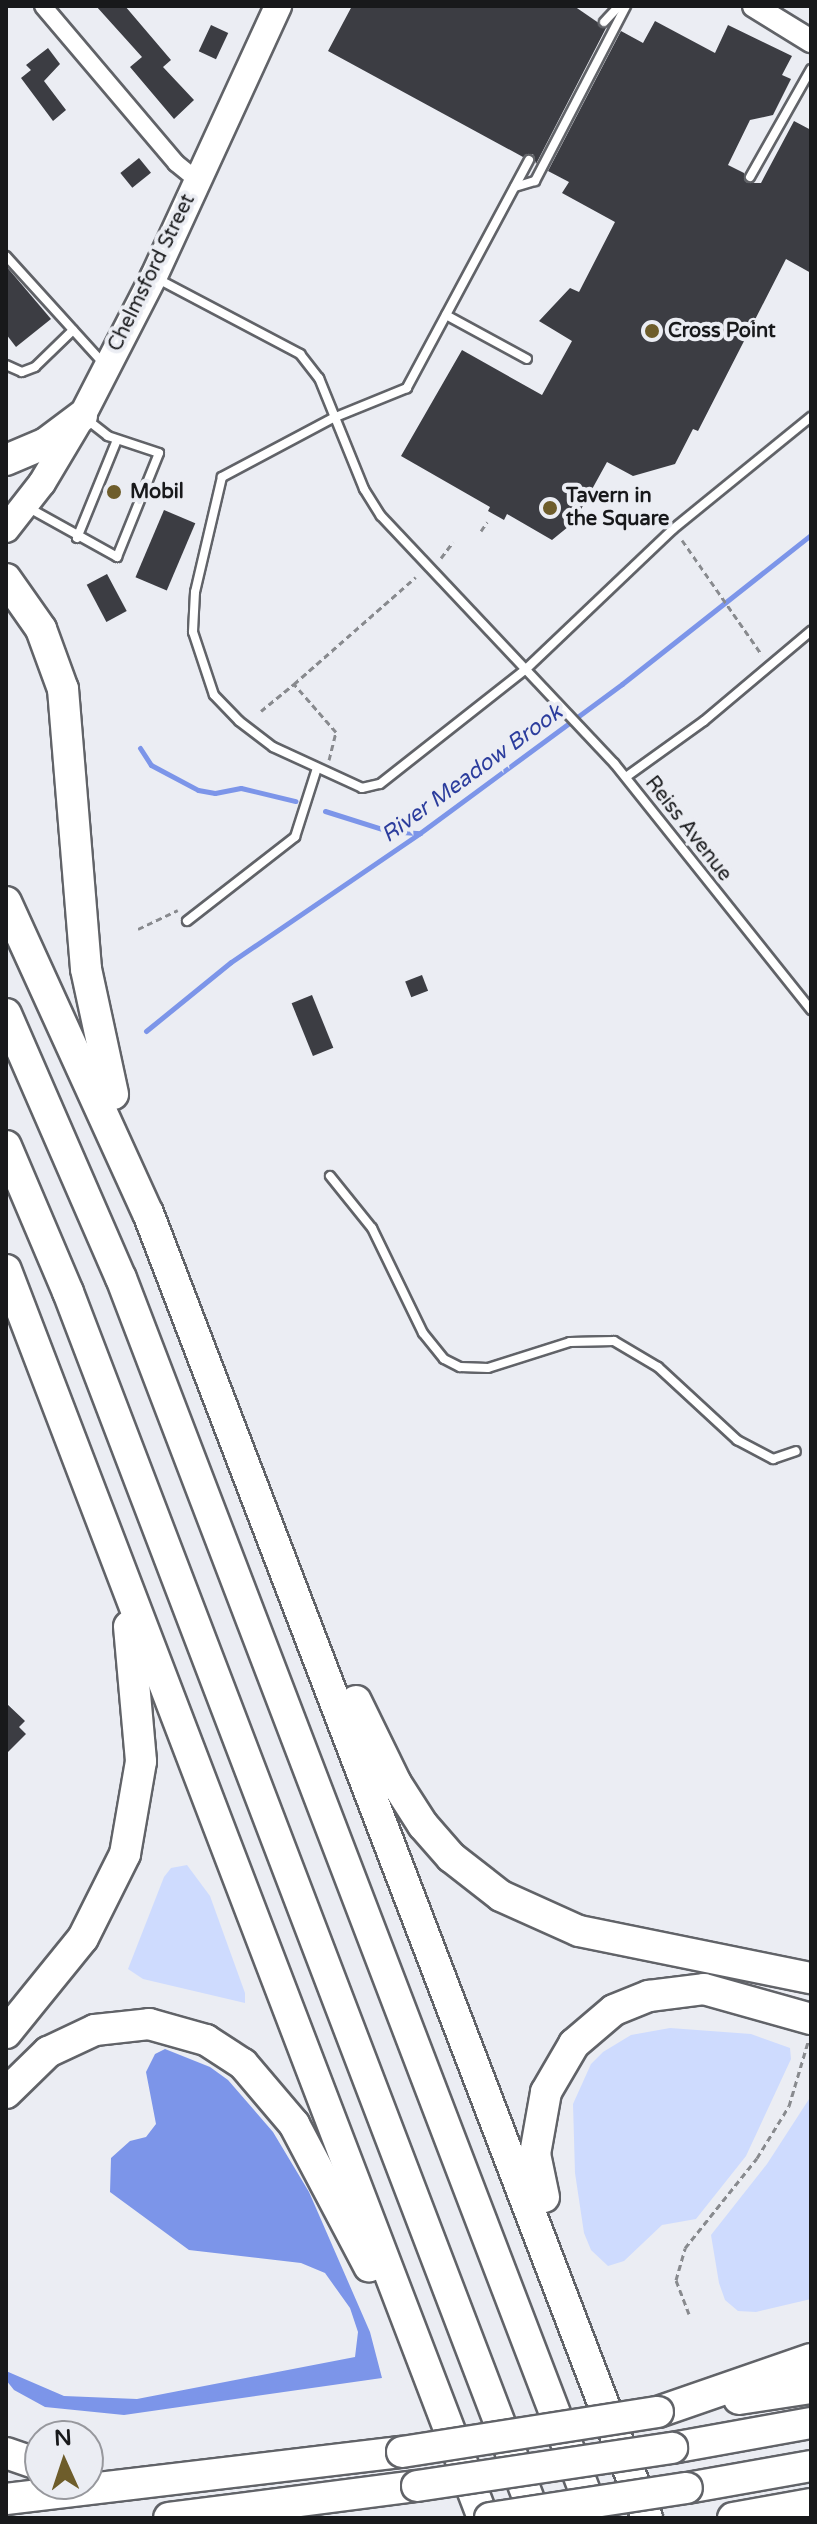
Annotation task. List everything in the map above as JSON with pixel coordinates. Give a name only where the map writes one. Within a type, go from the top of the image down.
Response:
[{"type":"highway","points":[[6,460],[46,443],[82,416]]},
{"type":"highway","points":[[6,579],[41,629],[63,689],[90,997],[148,1213]]},
{"type":"highway","points":[[6,902],[148,1213],[554,2266],[647,2518]]},
{"type":"highway","points":[[6,1014],[121,1278],[595,2518]]},
{"type":"highway","points":[[6,1146],[68,1292],[536,2518]]},
{"type":"highway","points":[[6,1270],[483,2518]]},
{"type":"highway","points":[[6,2033],[97,1917],[118,1875],[135,1812],[141,1761],[136,1667],[100,1513]]},
{"type":"highway","points":[[266,1517],[396,1783],[423,1825],[468,1871],[510,1902],[559,1925],[808,1977]]},
{"type":"highway","points":[[554,2266],[549,2212],[537,2177],[536,2132],[553,2074],[585,2032],[632,2002],[686,1989],[723,1991],[810,2018]]},
{"type":"highway","points":[[6,2093],[63,2042],[112,2026],[168,2027],[225,2050],[262,2083],[301,2135],[447,2422]]},
{"type":"highway","points":[[658,2412],[811,2359]]},
{"type":"highway","points":[[6,2499],[402,2452],[811,2387]]},
{"type":"highway","points":[[169,2518],[417,2486],[672,2448],[811,2423]]},
{"type":"highway","points":[[490,2518],[811,2466]]},
{"type":"highway","points":[[104,2472],[286,2467]]},
{"type":"highway","points":[[733,2518],[811,2504]]},
{"type":"main road","name":"Chelmsford Street","points":[[6,529],[25,506],[82,416],[154,276],[278,6]]},
{"type":"main road","points":[[754,6],[811,41]]},
{"type":"street","points":[[43,6],[176,163],[197,180]]},
{"type":"lane","points":[[604,22],[619,6]]},
{"type":"lane","points":[[514,188],[535,181],[626,6]]},
{"type":"lane","points":[[750,177],[811,69]]},
{"type":"lane","points":[[529,160],[407,388],[333,418],[222,477],[195,592],[193,632],[214,695],[261,739],[362,788],[380,784],[417,760],[525,670],[673,529],[811,417]]},
{"type":"lane","points":[[6,256],[107,366]]},
{"type":"lane","points":[[154,276],[300,354],[319,378],[333,418],[381,516],[626,777]]},
{"type":"lane","points":[[446,315],[527,359]]},
{"type":"lane","points":[[6,365],[22,372],[35,367],[73,330]]},
{"type":"lane","points":[[25,506],[77,538],[117,557],[159,453],[117,440],[82,416]]},
{"type":"lane","points":[[77,538],[117,440]]},
{"type":"lane","name":"Reiss Avenue","points":[[811,631],[770,668],[626,777],[811,1010]]},
{"type":"lane","points":[[187,921],[295,837],[321,769]]},
{"type":"lane","points":[[330,1176],[372,1228],[423,1333],[444,1359],[460,1367],[488,1368],[570,1342],[614,1341],[658,1367],[737,1440],[773,1459],[796,1451]]},
{"type":"path","points":[[481,531],[487,522]]},
{"type":"path","points":[[679,537],[748,628],[770,668]]},
{"type":"path","points":[[444,555],[453,542]]},
{"type":"path","points":[[261,711],[416,577]]},
{"type":"path","points":[[294,684],[336,732],[321,769]]},
{"type":"path","points":[[138,929],[174,911],[202,910]]},
{"type":"path","points":[[689,2314],[677,2290],[680,2262],[789,2106],[804,2070],[810,2018]]},
{"type":"shaded area","points":[[187,1865],[210,1896],[245,1993],[245,2003],[143,1979],[128,1969],[164,1877],[171,1868]]},
{"type":"shaded area","points":[[670,2028],[751,2034],[790,2048],[791,2059],[746,2156],[696,2219],[662,2225],[624,2261],[608,2266],[591,2250],[584,2233],[575,2173],[573,2104],[591,2064],[603,2052],[631,2035]]},
{"type":"shaded area","points":[[811,2096],[811,2299],[756,2312],[738,2311],[725,2300],[711,2235],[767,2164]]},
{"type":"water","points":[[165,2049],[210,2067],[228,2080],[273,2132],[309,2192],[370,2332],[382,2378],[124,2415],[45,2407],[14,2390],[6,2380],[6,2371],[64,2396],[137,2399],[355,2357],[358,2332],[350,2308],[325,2273],[301,2263],[189,2250],[110,2192],[111,2158],[130,2141],[146,2137],[156,2124],[146,2072],[155,2054]]},
{"type":"building","points":[[96,6],[125,6],[171,60],[163,67],[194,100],[174,119],[130,67],[142,57]]},
{"type":"building","points":[[352,6],[574,6],[606,28],[536,164],[533,154],[523,157],[328,51]]},
{"type":"building","name":"Cross Point","points":[[655,21],[715,53],[728,25],[792,56],[782,75],[791,79],[773,115],[750,120],[728,165],[744,173],[747,183],[761,183],[794,121],[811,130],[811,273],[786,259],[698,431],[693,429],[675,464],[633,476],[607,462],[574,522],[552,540],[507,514],[504,520],[488,511],[490,507],[401,456],[462,350],[542,395],[572,341],[539,321],[570,288],[579,292],[615,222],[562,193],[569,182],[548,171],[621,31],[643,43]]},
{"type":"building","points":[[211,25],[228,33],[216,59],[199,51]]},
{"type":"building","points":[[48,48],[60,64],[44,81],[66,110],[53,121],[21,78],[31,70],[26,65]]},
{"type":"building","points":[[139,158],[151,173],[132,188],[120,173]]},
{"type":"building","points":[[6,266],[51,319],[16,347],[6,334]]},
{"type":"building","points":[[164,510],[195,523],[167,590],[135,577]]},
{"type":"building","points":[[107,574],[127,611],[106,622],[87,585]]},
{"type":"building","points":[[422,975],[428,991],[411,997],[405,981]]},
{"type":"building","points":[[312,995],[333,1048],[313,1056],[292,1003]]},
{"type":"building","points":[[6,1703],[25,1721],[19,1727],[26,1734],[6,1754]]},
{"type":"waterway","name":"River Meadow Brook","points":[[146,1031],[231,962],[420,833],[622,684],[811,535]]},
{"type":"waterway","points":[[140,748],[151,765],[198,790],[215,793],[241,788],[295,801]]},
{"type":"waterway","points":[[325,811],[388,831],[420,833]]},
{"type":"place","name":"Cross Point","points":[[652,331]]},
{"type":"place","name":"Mobil","points":[[114,492]]},
{"type":"place","name":"Tavern in the Square","points":[[550,508]]}]
